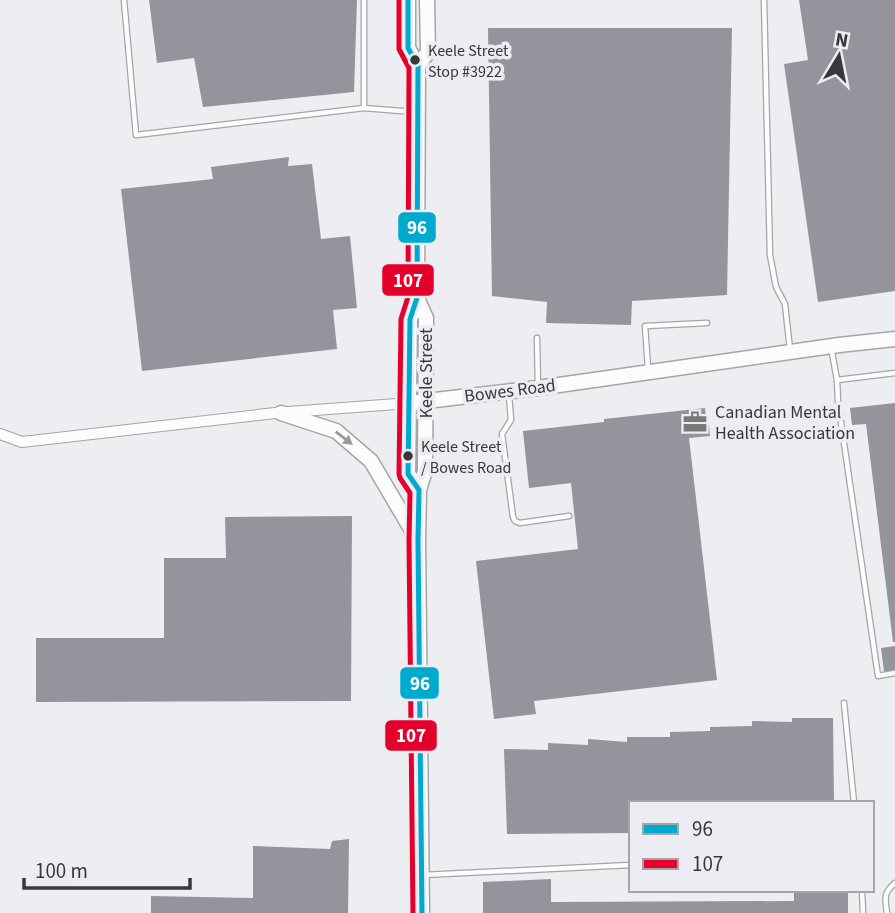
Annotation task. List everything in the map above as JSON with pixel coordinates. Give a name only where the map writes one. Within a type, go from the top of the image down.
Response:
[{"type":"main road","name":"Keele Street","points":[[408,0],[408,48],[418,66],[417,298],[410,319],[408,474],[419,490]]},
{"type":"main road","name":"Keele Street","points":[[418,66],[428,52],[428,0]]},
{"type":"main road","name":"Keele Street","points":[[417,298],[426,318],[425,471],[419,490],[418,541],[422,913]]},
{"type":"main road","name":"Bowes Road","points":[[410,403],[895,339]]},
{"type":"main road","points":[[281,413],[336,431],[371,461],[418,541]]},
{"type":"street","name":"Bowes Road","points":[[0,433],[22,442],[281,413],[410,403]]},
{"type":"lane","points":[[124,0],[136,135],[364,108],[418,112]]},
{"type":"lane","points":[[364,0],[364,108]]},
{"type":"lane","points":[[764,0],[770,255],[776,287],[785,304],[790,352]]},
{"type":"lane","points":[[648,373],[645,326],[707,323]]},
{"type":"lane","points":[[537,338],[538,388]]},
{"type":"lane","points":[[831,346],[878,676],[895,673]]},
{"type":"lane","points":[[837,380],[895,373]]},
{"type":"lane","points":[[509,391],[510,420],[502,433],[513,517],[520,523],[569,516]]},
{"type":"lane","points":[[844,703],[855,801]]},
{"type":"lane","points":[[422,875],[629,865]]},
{"type":"lane","points":[[887,913],[885,896],[895,883]]},
{"type":"lane","points":[[862,892],[863,913]]},
{"type":"building","points":[[149,0],[357,0],[354,92],[203,107],[194,58],[157,63]]},
{"type":"building","points":[[799,0],[895,0],[895,291],[818,302],[784,64],[808,60]]},
{"type":"building","points":[[488,28],[732,28],[727,295],[632,301],[631,325],[546,323],[547,302],[492,296]]},
{"type":"building","points":[[289,157],[288,166],[312,164],[321,239],[350,236],[357,308],[333,310],[337,349],[142,371],[121,189],[213,179],[211,167]]},
{"type":"building","points":[[895,403],[893,642],[866,424],[852,425],[850,408]]},
{"type":"building","points":[[705,408],[710,436],[689,438],[717,680],[534,701],[536,714],[494,719],[476,561],[578,549],[571,483],[529,488],[523,431]]},
{"type":"building","points":[[352,516],[351,701],[36,702],[36,638],[164,638],[164,558],[226,558],[225,517]]},
{"type":"building","points":[[895,646],[895,670],[884,672],[881,648]]},
{"type":"building","points":[[792,718],[833,718],[834,801],[629,801],[629,833],[507,834],[504,749],[548,750],[548,743],[588,745],[588,739],[627,742],[627,737],[670,737],[670,732],[752,726],[752,721],[792,722]]},
{"type":"building","points":[[349,839],[348,913],[151,913],[151,896],[253,898],[253,846],[330,849],[332,841]]},
{"type":"building","points":[[551,879],[551,902],[794,901],[794,892],[848,892],[848,913],[483,913],[483,882]]},
{"type":"transit line","name":"107","points":[[399,0],[399,49],[409,68],[408,297],[401,319],[399,474],[410,493],[413,913]]},
{"type":"transit line","name":"96","points":[[408,0],[408,48],[418,66],[417,298],[410,319],[408,474],[419,490],[422,913]]},
{"type":"place","name":"Keele Street Stop #3922","points":[[415,60]]},
{"type":"place","name":"Canadian Mental Health Association","points":[[695,422]]},
{"type":"place","name":"Keele Street / Bowes Road","points":[[408,456]]}]
